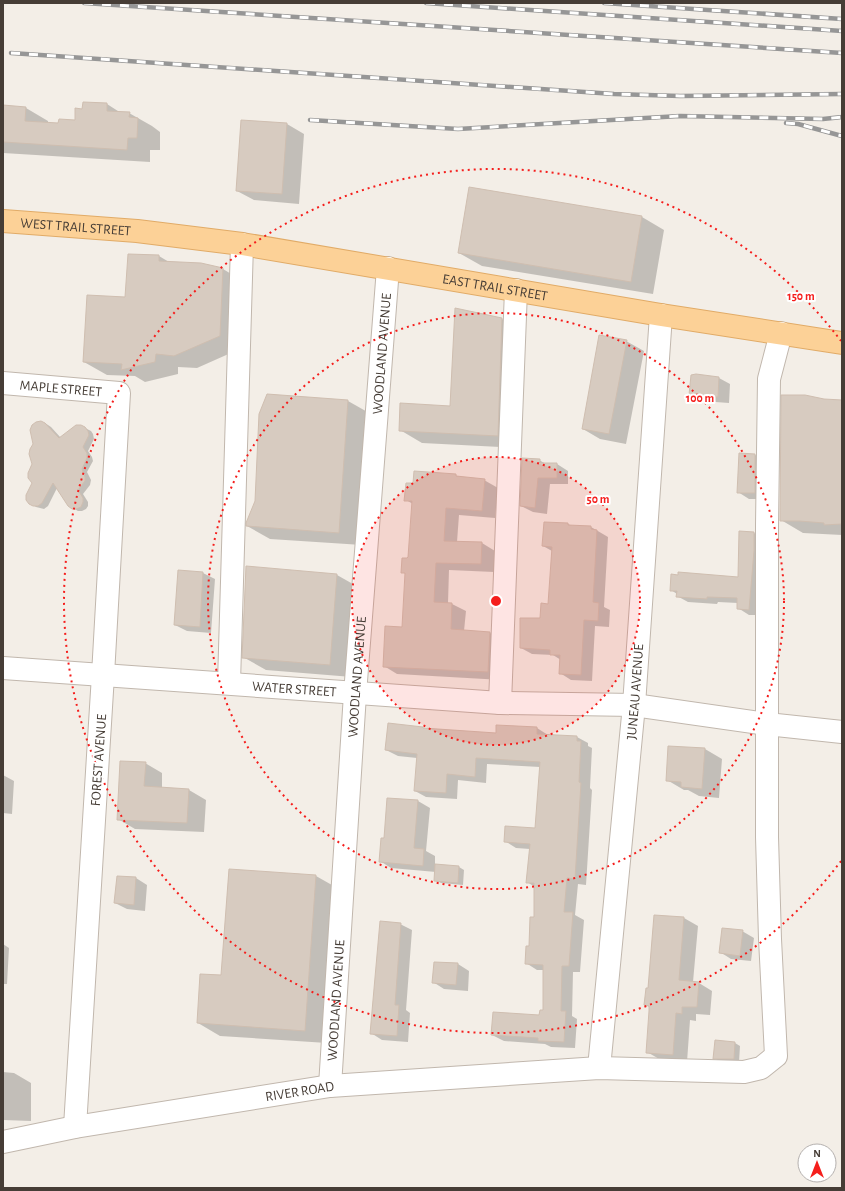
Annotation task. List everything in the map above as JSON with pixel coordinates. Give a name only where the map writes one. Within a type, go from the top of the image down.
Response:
[{"type":"main road","name":"WEST TRAIL STREET","points":[[3,221],[148,232]]},
{"type":"main road","name":"EAST TRAIL STREET","points":[[148,232],[242,244],[661,315],[842,343]]},
{"type":"street","points":[[228,683],[242,244]]},
{"type":"street","name":"WOODLAND AVENUE","points":[[330,1086],[355,694],[388,268]]},
{"type":"street","points":[[500,703],[516,290]]},
{"type":"street","name":"JUNEAU AVENUE","points":[[599,1068],[634,705],[661,315]]},
{"type":"street","points":[[767,724],[767,524],[770,379],[781,333]]},
{"type":"street","name":"MAPLE STREET","points":[[3,383],[119,392]]},
{"type":"street","name":"FOREST AVENUE","points":[[75,1126],[119,392]]},
{"type":"street","name":"WATER STREET","points":[[3,668],[228,683],[355,694],[500,703],[634,705],[767,724],[842,732]]},
{"type":"street","name":"RIVER ROAD","points":[[3,1142],[75,1126],[330,1086],[599,1068],[744,1072],[761,1068],[776,1056],[770,939],[767,724]]},
{"type":"building","points":[[83,102],[107,103],[107,111],[130,112],[129,117],[138,118],[137,138],[128,138],[127,150],[3,142],[3,105],[26,107],[25,121],[58,123],[59,119],[75,120],[75,108],[82,109]]},
{"type":"building","points":[[241,120],[287,123],[282,194],[236,191]]},
{"type":"building","points":[[469,187],[642,216],[631,282],[458,253]]},
{"type":"building","points":[[128,254],[159,255],[159,261],[201,263],[223,268],[220,336],[174,356],[156,354],[155,362],[121,370],[122,364],[83,362],[87,295],[125,297]]},
{"type":"building","points":[[455,308],[502,318],[498,436],[399,431],[400,403],[450,406]]},
{"type":"building","points":[[599,335],[627,340],[609,434],[582,429]]},
{"type":"building","points":[[696,374],[719,377],[718,397],[689,395],[691,375]]},
{"type":"building","points":[[267,394],[348,400],[339,533],[246,526],[255,501],[259,414]]},
{"type":"building","points":[[781,395],[805,395],[824,399],[842,400],[842,524],[824,525],[824,523],[780,521]]},
{"type":"building","points":[[41,421],[45,423],[59,438],[76,425],[85,427],[88,431],[89,435],[83,447],[87,453],[87,458],[82,469],[85,481],[78,490],[83,498],[81,507],[72,509],[68,506],[53,483],[42,503],[38,506],[29,504],[26,500],[26,495],[32,483],[28,478],[28,473],[32,464],[29,454],[33,444],[30,430],[32,425]]},
{"type":"building","points":[[739,453],[755,454],[755,493],[737,493]]},
{"type":"building","points":[[522,458],[540,459],[540,463],[557,463],[557,478],[538,478],[535,508],[520,506]]},
{"type":"building","points":[[414,471],[456,474],[456,476],[485,479],[482,511],[446,508],[444,541],[482,542],[481,564],[436,563],[434,602],[452,603],[451,629],[490,632],[488,672],[383,667],[385,626],[402,627],[405,573],[401,573],[402,558],[408,557],[412,501],[404,501],[406,483],[413,483]]},
{"type":"building","points":[[544,522],[591,526],[591,529],[597,530],[593,602],[599,603],[598,621],[584,620],[581,675],[559,674],[560,655],[550,655],[550,650],[520,648],[520,618],[540,618],[541,603],[548,604],[552,547],[542,546]]},
{"type":"building","points":[[739,531],[754,532],[754,551],[749,610],[737,609],[737,598],[707,597],[707,599],[676,597],[677,591],[670,591],[671,574],[678,575],[678,572],[738,577]]},
{"type":"building","points":[[246,566],[337,574],[330,665],[242,658]]},
{"type":"building","points":[[178,570],[203,572],[200,627],[174,625]]},
{"type":"building","points":[[388,723],[423,728],[496,733],[496,725],[537,727],[537,734],[577,736],[577,741],[581,741],[579,782],[581,783],[575,879],[567,878],[564,912],[573,912],[569,966],[562,966],[561,1011],[566,1011],[564,1042],[538,1041],[538,1038],[491,1035],[493,1012],[539,1015],[540,1010],[543,1010],[543,965],[525,964],[526,946],[529,946],[530,917],[534,917],[534,883],[526,883],[530,844],[504,842],[505,826],[535,828],[540,762],[476,758],[475,777],[447,774],[446,793],[414,791],[417,754],[385,750]]},
{"type":"building","points":[[668,746],[705,748],[702,789],[681,787],[681,782],[666,781]]},
{"type":"building","points":[[120,761],[146,762],[144,786],[189,789],[187,823],[117,820]]},
{"type":"building","points":[[387,798],[418,800],[414,848],[424,849],[423,866],[379,862],[381,838],[384,838]]},
{"type":"building","points":[[435,864],[459,866],[458,883],[434,881]]},
{"type":"building","points":[[229,869],[316,875],[305,1031],[197,1023],[200,974],[221,975]]},
{"type":"building","points":[[117,876],[136,877],[134,905],[114,903]]},
{"type":"building","points":[[654,915],[684,917],[679,980],[699,982],[697,1007],[682,1007],[682,1014],[676,1013],[673,1055],[646,1053],[649,1006],[644,1005],[646,988],[648,988]]},
{"type":"building","points":[[380,921],[401,923],[395,1005],[399,1005],[397,1036],[370,1034]]},
{"type":"building","points":[[722,928],[743,930],[740,956],[719,953]]},
{"type":"building","points":[[434,962],[458,963],[456,985],[432,983]]},
{"type":"building","points":[[715,1040],[735,1042],[734,1059],[713,1059]]},
{"type":"railway","points":[[84,3],[842,53]]},
{"type":"railway","points":[[426,3],[842,31]]},
{"type":"railway","points":[[604,3],[842,19]]},
{"type":"railway","points":[[11,53],[614,94],[680,96],[842,94]]},
{"type":"railway","points":[[310,120],[458,129],[680,116],[823,119],[842,117]]},
{"type":"railway","points":[[786,123],[798,124],[842,136]]}]
